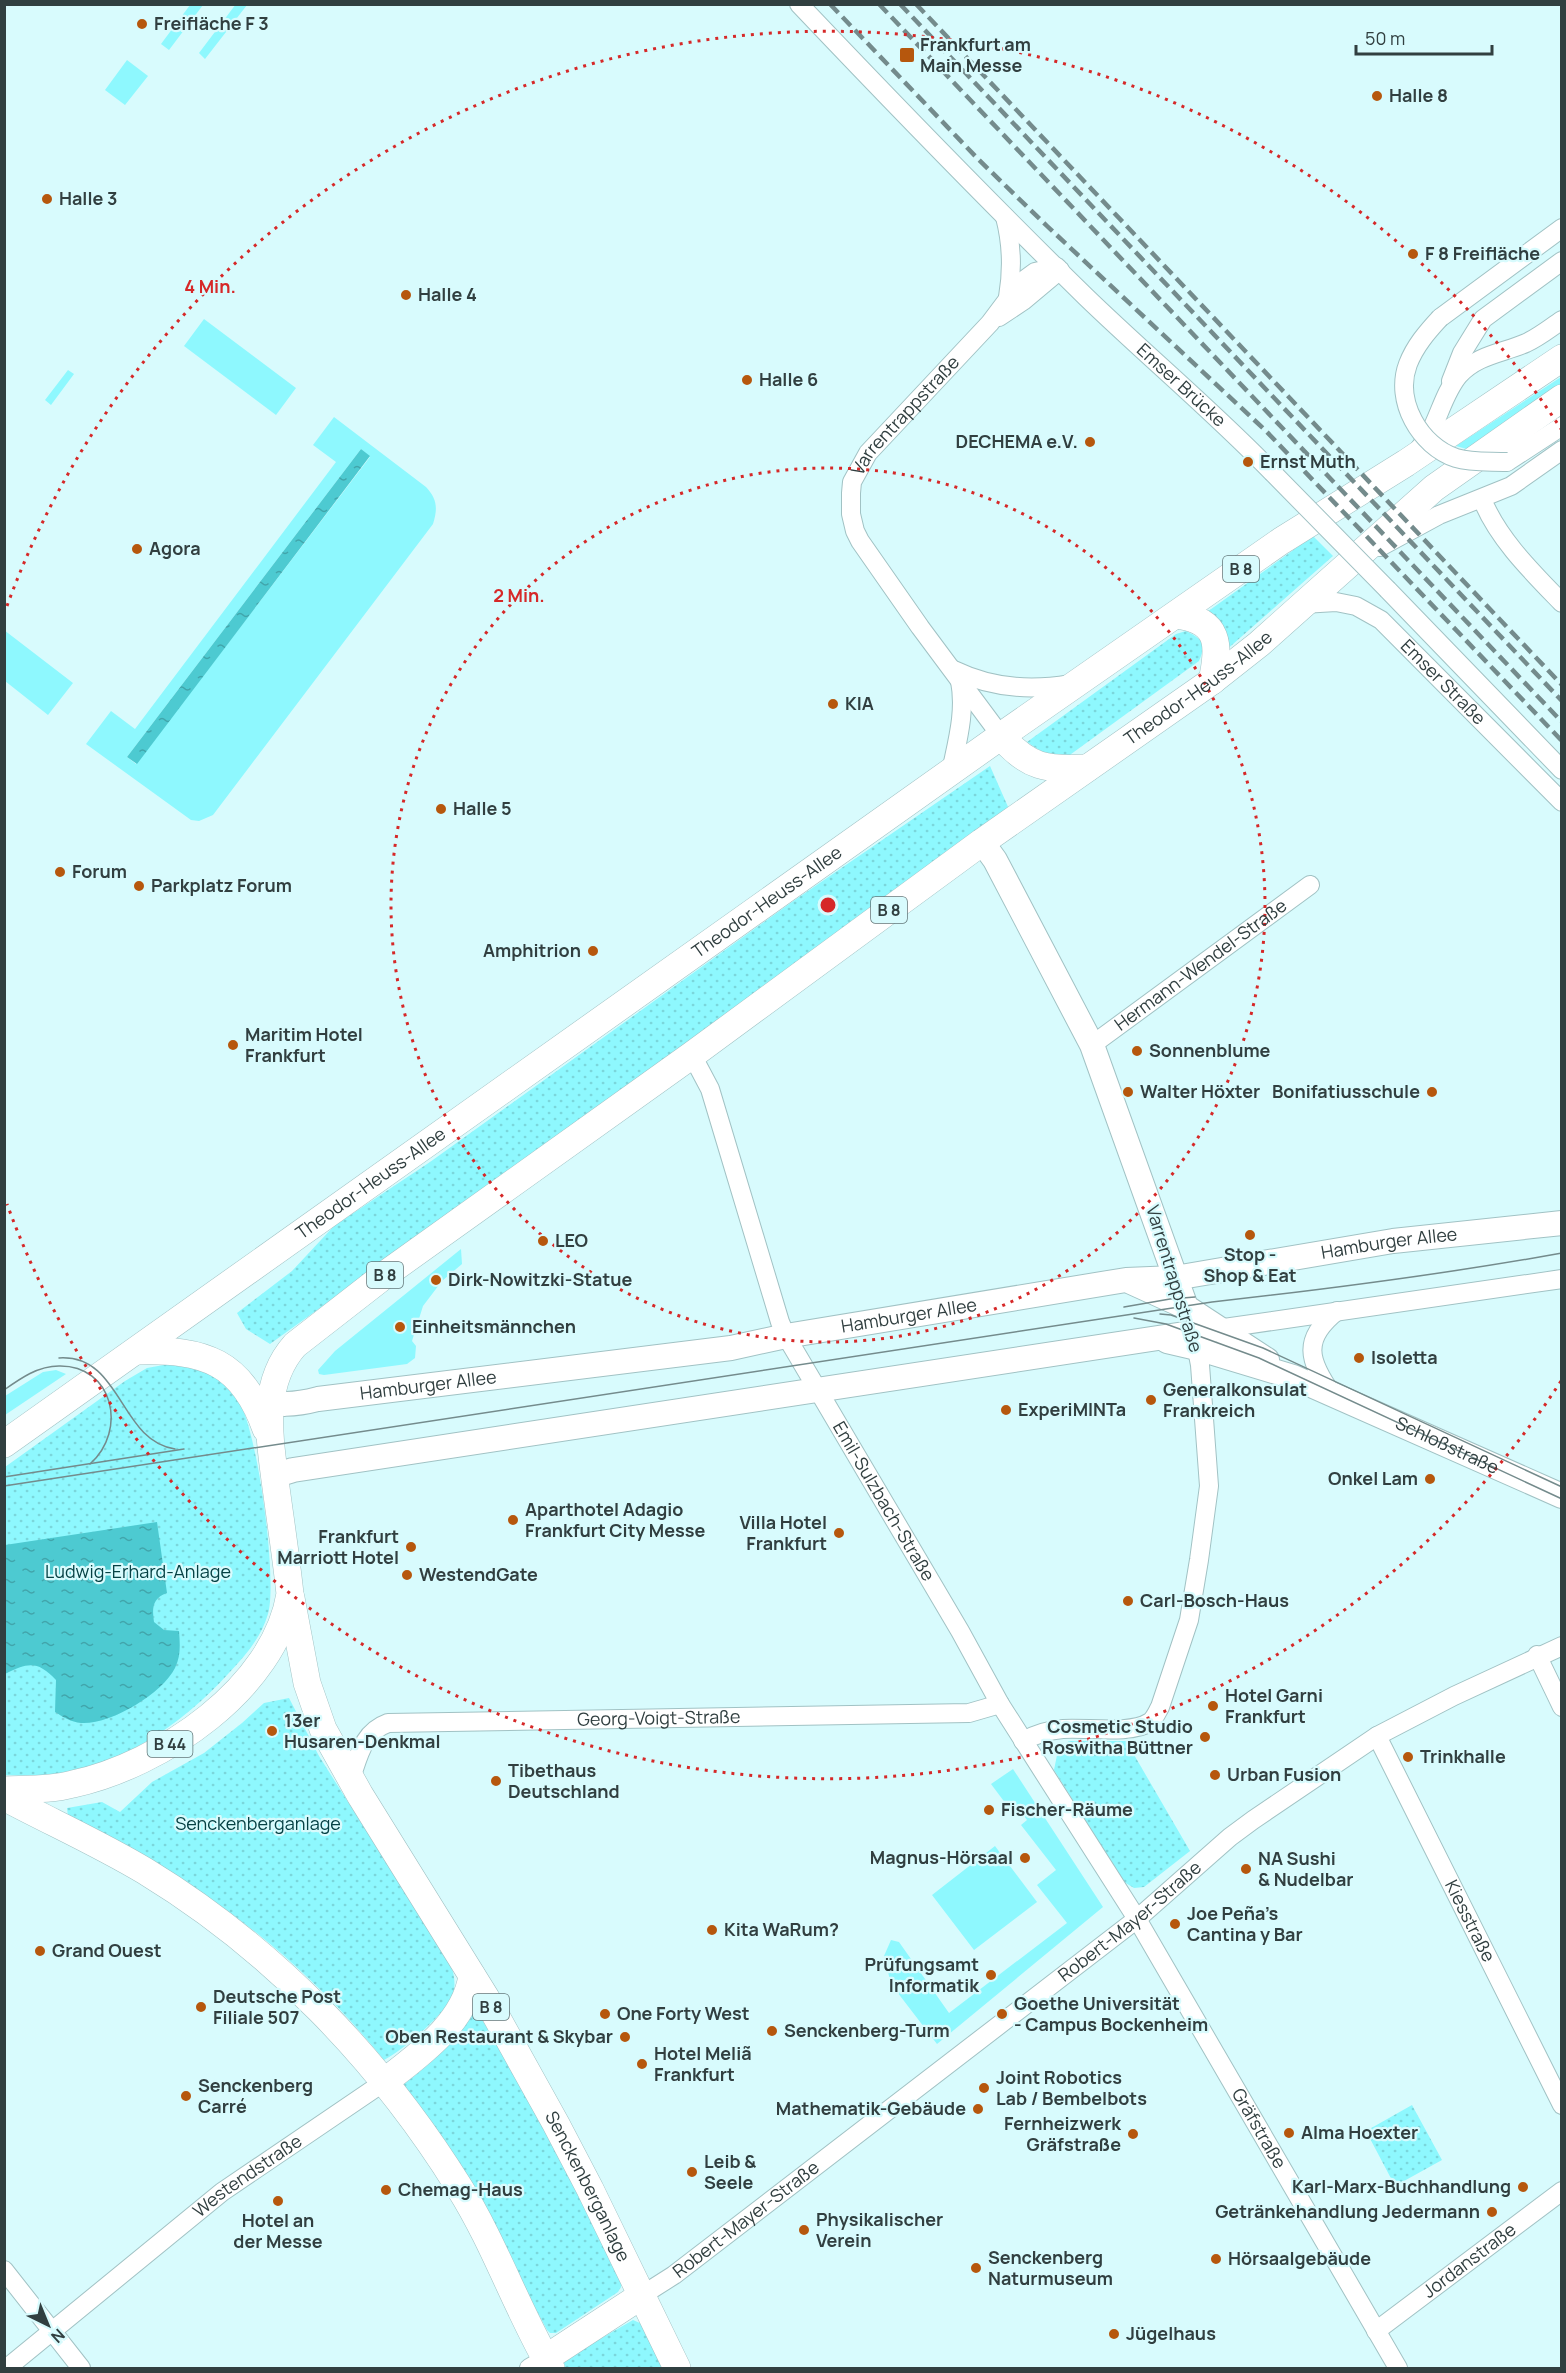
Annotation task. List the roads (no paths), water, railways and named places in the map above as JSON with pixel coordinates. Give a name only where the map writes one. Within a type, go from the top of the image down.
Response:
[{"type":"main road","name":"Theodor-Heuss-Allee","points":[[136,1351],[1001,736],[1281,541],[1406,463],[1562,358]]},
{"type":"main road","name":"Theodor-Heuss-Allee","points":[[266,1395],[291,1349],[332,1315],[982,842],[1212,681],[1434,488],[1562,398]]},
{"type":"main road","points":[[1176,615],[1199,620],[1215,636],[1217,657],[1212,681]]},
{"type":"main road","points":[[1001,736],[1020,756],[1040,766],[1062,770],[1087,768]]},
{"type":"main road","points":[[136,1351],[173,1351],[206,1357],[221,1365],[242,1383],[266,1395]]},
{"type":"main road","name":"B 8","points":[[6,1442],[136,1351]]},
{"type":"main road","name":"B 8","points":[[266,1395],[269,1437],[290,1594]]},
{"type":"main road","name":"Senckenberganlage","points":[[290,1594],[305,1672],[323,1729],[472,1976],[556,2124],[677,2368]]},
{"type":"main road","name":"B 44","points":[[4,1790],[56,1788],[102,1776],[152,1755],[185,1735],[227,1700],[261,1662],[273,1644],[288,1606],[290,1594]]},
{"type":"main road","points":[[4,1797],[144,1870],[232,1931],[314,2003],[384,2082],[414,2120],[460,2189],[542,2365]]},
{"type":"main road","name":"Westendstraße","points":[[384,2082],[445,2028],[463,2005],[470,1991],[472,1976]]},
{"type":"main road","name":"Robert-Mayer-Straße","points":[[542,2365],[641,2296]]},
{"type":"street","name":"Emser Brücke","points":[[799,4],[1005,217],[1250,449],[1561,770]]},
{"type":"street","name":"Varrentrappstraße","points":[[1005,217],[1011,240],[1012,260],[1008,297]]},
{"type":"street","points":[[1562,228],[1440,318],[1414,351],[1407,366],[1405,378],[1410,414],[1419,429],[1430,443],[1457,458],[1508,462],[1562,426]]},
{"type":"street","name":"Theodor-Heuss-Allee","points":[[1406,463],[1422,445],[1434,425],[1456,365],[1476,329],[1496,308],[1562,261]]},
{"type":"street","name":"Varrentrappstraße","points":[[1001,736],[920,627],[855,531],[851,514],[852,482],[868,453],[990,323],[1025,278],[1047,268],[1058,268]]},
{"type":"street","name":"Varrentrappstraße","points":[[990,323],[1023,301],[1058,268]]},
{"type":"street","name":"Theodor-Heuss-Allee","points":[[1449,389],[1461,374],[1482,358],[1526,343],[1562,320]]},
{"type":"street","name":"Theodor-Heuss-Allee","points":[[1342,568],[1439,515],[1511,486],[1562,450]]},
{"type":"street","points":[[1482,499],[1490,519],[1505,540],[1562,603]]},
{"type":"street","name":"Emser Straße","points":[[1303,604],[1336,602],[1356,606],[1381,620],[1562,802]]},
{"type":"street","points":[[951,772],[963,695],[956,674],[992,684],[1017,687],[1045,688],[1079,682]]},
{"type":"street","name":"Varrentrappstraße","points":[[982,842],[995,860],[1092,1045],[1186,1307],[1195,1340],[1209,1486],[1200,1560],[1189,1620],[1160,1707],[1153,1719],[1139,1726],[1124,1729],[1047,1731],[1023,1741]]},
{"type":"street","name":"Hermann-Wendel-Straße","points":[[1092,1045],[1310,885]]},
{"type":"street","name":"Emil-Sulzbach-Straße","points":[[692,1054],[710,1089],[786,1335],[960,1630],[1000,1704],[1137,1919]]},
{"type":"street","name":"Hamburger Allee","points":[[266,1395],[296,1404],[318,1399],[731,1348],[786,1335],[1126,1280],[1175,1278],[1393,1241],[1562,1222]]},
{"type":"street","points":[[1195,1340],[1216,1329],[1562,1279]]},
{"type":"street","name":"Schloßstraße","points":[[1126,1280],[1186,1307],[1216,1329],[1293,1377]]},
{"type":"street","points":[[1332,1394],[1317,1372],[1313,1361],[1313,1345],[1320,1325],[1338,1311]]},
{"type":"street","name":"Schloßstraße","points":[[817,1389],[1141,1339],[1175,1342],[1195,1340],[1293,1377],[1562,1496]]},
{"type":"street","points":[[275,1479],[280,1474],[293,1470],[817,1389]]},
{"type":"street","name":"Robert-Mayer-Straße","points":[[641,2296],[674,2275],[1137,1919],[1230,1837],[1377,1736],[1537,1655],[1562,1646]]},
{"type":"street","points":[[1537,1655],[1562,1707]]},
{"type":"street","name":"Georg-Voigt-Straße","points":[[351,1778],[367,1737],[388,1723],[969,1713],[1000,1704]]},
{"type":"street","name":"Kiesstraße","points":[[1377,1736],[1562,2105]]},
{"type":"street","name":"Gräfstraße","points":[[1137,1919],[1398,2368]]},
{"type":"street","name":"Westendstraße","points":[[7,2368],[222,2192],[384,2082]]},
{"type":"street","name":"Jordanstraße","points":[[1376,2331],[1562,2191]]},
{"type":"street","points":[[4,2270],[81,2368]]},
{"type":"water","points":[[361,449],[370,456],[137,764],[127,757]]},
{"type":"water","points":[[157,1522],[167,1593],[156,1601],[153,1617],[154,1622],[164,1630],[179,1631],[180,1645],[175,1668],[159,1688],[120,1713],[93,1722],[81,1723],[67,1719],[55,1712],[56,1680],[43,1669],[32,1665],[20,1667],[5,1674],[5,1545]]},
{"type":"tram line","points":[[4,1486],[1212,1302],[1475,1268],[1562,1253]]},
{"type":"tram line","points":[[1124,1307],[1195,1297]]},
{"type":"tram line","points":[[1160,1314],[1171,1315],[1263,1348],[1562,1487]]},
{"type":"tram line","points":[[1134,1318],[1166,1324],[1259,1358],[1562,1499]]},
{"type":"tram line","points":[[59,1358],[80,1360],[96,1369],[109,1383],[142,1431],[157,1443],[175,1449]]},
{"type":"tram line","points":[[4,1390],[44,1368],[59,1366],[77,1369],[92,1376],[103,1388],[109,1402],[111,1418],[109,1434],[102,1450],[90,1464]]},
{"type":"tram line","points":[[4,1477],[184,1449]]},
{"type":"railway","points":[[830,4],[978,159],[1266,431],[1562,741]]},
{"type":"railway","points":[[879,4],[1562,722]]},
{"type":"railway","points":[[900,4],[1562,701]]},
{"type":"railway","points":[[916,4],[1562,685]]},
{"type":"place","name":"Freifläche F 3","points":[[142,24]]},
{"type":"place","name":"Frankfurt am Main Messe","points":[[907,55]]},
{"type":"place","name":"Halle 8","points":[[1377,96]]},
{"type":"place","name":"Halle 3","points":[[47,199]]},
{"type":"place","name":"F 8 Freifläche","points":[[1413,254]]},
{"type":"place","name":"Halle 4","points":[[406,295]]},
{"type":"place","name":"Halle 6","points":[[747,380]]},
{"type":"place","name":"DECHEMA e.V.","points":[[1090,442]]},
{"type":"place","name":"Ernst Muth","points":[[1248,462]]},
{"type":"place","name":"Agora","points":[[137,549]]},
{"type":"place","name":"KIA","points":[[833,704]]},
{"type":"place","name":"Halle 5","points":[[441,809]]},
{"type":"place","name":"Forum","points":[[60,872]]},
{"type":"place","name":"Parkplatz Forum","points":[[139,886]]},
{"type":"place","name":"Amphitrion","points":[[593,951]]},
{"type":"place","name":"Maritim Hotel Frankfurt","points":[[233,1045]]},
{"type":"place","name":"Sonnenblume","points":[[1137,1051]]},
{"type":"place","name":"Walter Höxter","points":[[1128,1092]]},
{"type":"place","name":"Bonifatiusschule","points":[[1432,1092]]},
{"type":"place","name":"Stop - Shop & Eat","points":[[1250,1235]]},
{"type":"place","name":"LEO","points":[[543,1241]]},
{"type":"place","name":"Dirk-Nowitzki-Statue","points":[[436,1280]]},
{"type":"place","name":"Einheitsmännchen","points":[[400,1327]]},
{"type":"place","name":"Isoletta","points":[[1359,1358]]},
{"type":"place","name":"Generalkonsulat Frankreich","points":[[1151,1400]]},
{"type":"place","name":"ExperiMINTa","points":[[1006,1410]]},
{"type":"place","name":"Onkel Lam","points":[[1430,1479]]},
{"type":"place","name":"Aparthotel Adagio Frankfurt City Messe","points":[[513,1520]]},
{"type":"place","name":"Villa Hotel Frankfurt","points":[[839,1533]]},
{"type":"place","name":"Frankfurt Marriott Hotel","points":[[411,1547]]},
{"type":"place","name":"WestendGate","points":[[407,1575]]},
{"type":"place","name":"Carl-Bosch-Haus","points":[[1128,1601]]},
{"type":"place","name":"Hotel Garni Frankfurt","points":[[1213,1706]]},
{"type":"place","name":"13er Husaren-Denkmal","points":[[272,1731]]},
{"type":"place","name":"Cosmetic Studio Roswitha Büttner","points":[[1205,1737]]},
{"type":"place","name":"Trinkhalle","points":[[1408,1757]]},
{"type":"place","name":"Urban Fusion","points":[[1215,1775]]},
{"type":"place","name":"Tibethaus Deutschland","points":[[496,1781]]},
{"type":"place","name":"Fischer-Räume","points":[[989,1810]]},
{"type":"place","name":"Magnus-Hörsaal","points":[[1025,1858]]},
{"type":"place","name":"NA Sushi & Nudelbar","points":[[1246,1869]]},
{"type":"place","name":"Joe Peña’s Cantina y Bar","points":[[1175,1924]]},
{"type":"place","name":"Kita WaRum?","points":[[712,1930]]},
{"type":"place","name":"Grand Ouest","points":[[40,1951]]},
{"type":"place","name":"Prüfungsamt Informatik","points":[[991,1975]]},
{"type":"place","name":"Deutsche Post Filiale 507","points":[[201,2007]]},
{"type":"place","name":"One Forty West","points":[[605,2014]]},
{"type":"place","name":"Goethe Universität - Campus Bockenheim","points":[[1002,2014]]},
{"type":"place","name":"Senckenberg-Turm","points":[[772,2031]]},
{"type":"place","name":"Oben Restaurant & Skybar","points":[[625,2037]]},
{"type":"place","name":"Hotel Meliã Frankfurt","points":[[642,2064]]},
{"type":"place","name":"Joint Robotics Lab / Bembelbots","points":[[984,2088]]},
{"type":"place","name":"Senckenberg Carré","points":[[186,2096]]},
{"type":"place","name":"Mathematik-Gebäude","points":[[978,2109]]},
{"type":"place","name":"Alma Hoexter","points":[[1289,2133]]},
{"type":"place","name":"Fernheizwerk Gräfstraße","points":[[1133,2134]]},
{"type":"place","name":"Leib & Seele","points":[[692,2172]]},
{"type":"place","name":"Karl-Marx-Buchhandlung","points":[[1523,2187]]},
{"type":"place","name":"Chemag-Haus","points":[[386,2190]]},
{"type":"place","name":"Hotel an der Messe","points":[[278,2201]]},
{"type":"place","name":"Getränkehandlung Jedermann","points":[[1492,2212]]},
{"type":"place","name":"Physikalischer Verein","points":[[804,2230]]},
{"type":"place","name":"Hörsaalgebäude","points":[[1216,2259]]},
{"type":"place","name":"Senckenberg Naturmuseum","points":[[976,2268]]},
{"type":"place","name":"Jügelhaus","points":[[1114,2334]]},
{"type":"park label","name":"Ludwig-Erhard-Anlage","points":[[138,1572]]}]
